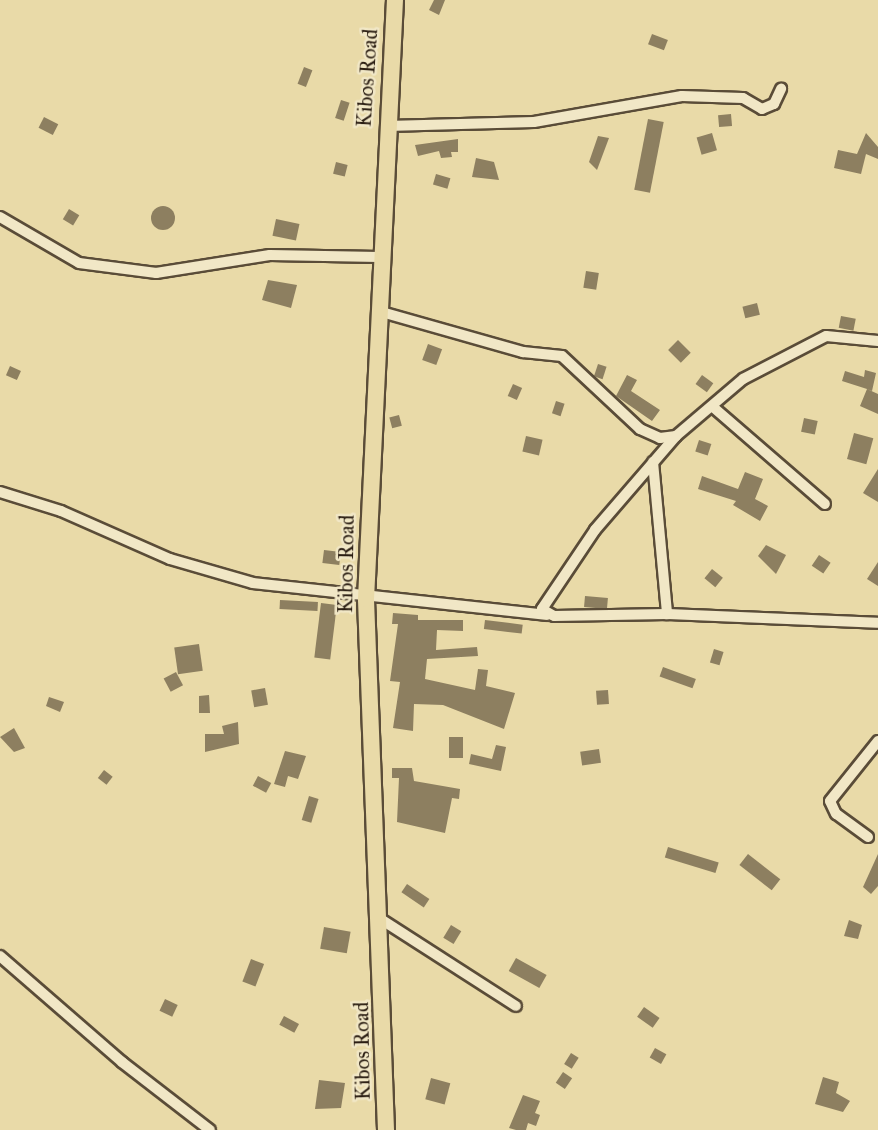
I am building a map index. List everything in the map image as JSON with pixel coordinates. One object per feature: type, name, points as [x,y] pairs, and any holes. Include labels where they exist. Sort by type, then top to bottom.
[{"type":"main road","name":"Kibos Road","points":[[386,1130],[382,920],[366,599],[379,257],[395,0]]},
{"type":"street","points":[[387,126],[534,122],[682,96],[743,98],[762,108],[774,104],[781,89]]},
{"type":"street","points":[[0,217],[79,263],[156,273],[270,255],[379,257]]},
{"type":"street","points":[[378,311],[523,352],[562,356],[640,429],[660,438],[676,436]]},
{"type":"street","points":[[547,615],[542,609],[547,598],[595,530],[676,436],[713,407],[749,374],[814,340],[838,336],[878,341]]},
{"type":"street","points":[[713,407],[825,504]]},
{"type":"street","points":[[653,462],[667,614]]},
{"type":"street","points":[[0,492],[210,573],[366,599],[547,615],[667,614],[878,623]]},
{"type":"street","points":[[868,837],[836,814],[830,801],[878,741]]},
{"type":"street","points":[[382,920],[516,1006]]},
{"type":"street","points":[[0,956],[122,1062],[210,1130]]},
{"type":"building","points":[[434,0],[445,0],[439,15],[429,10]]},
{"type":"building","points":[[652,34],[668,40],[664,50],[648,44]]},
{"type":"building","points":[[304,67],[312,70],[306,87],[298,84]]},
{"type":"building","points":[[341,100],[350,103],[344,121],[335,118]]},
{"type":"building","points":[[731,114],[732,126],[719,127],[718,115]]},
{"type":"building","points":[[44,117],[58,124],[53,135],[39,128]]},
{"type":"building","points":[[648,119],[664,122],[650,193],[634,190]]},
{"type":"building","points":[[712,133],[717,150],[702,155],[697,137]]},
{"type":"building","points":[[866,133],[878,147],[878,159],[866,154],[861,174],[834,168],[838,150],[857,154]]},
{"type":"building","points":[[598,136],[609,138],[597,170],[589,162]]},
{"type":"building","points":[[458,139],[458,152],[451,152],[452,157],[441,158],[439,151],[418,156],[415,145]]},
{"type":"building","points":[[476,158],[494,162],[499,180],[472,177]]},
{"type":"building","points":[[336,162],[348,165],[345,177],[333,174]]},
{"type":"building","points":[[436,174],[450,178],[447,189],[433,185]]},
{"type":"building","points":[[163,206],[168,207],[174,213],[174,223],[168,229],[163,230],[158,229],[152,223],[151,218],[152,213],[158,207]]},
{"type":"building","points":[[69,209],[79,215],[73,225],[63,219]]},
{"type":"building","points":[[276,219],[299,224],[296,241],[272,236]]},
{"type":"building","points":[[586,271],[599,273],[596,290],[583,288]]},
{"type":"building","points":[[268,280],[297,285],[291,308],[262,300]]},
{"type":"building","points":[[757,303],[760,315],[745,318],[742,307]]},
{"type":"building","points":[[841,316],[856,319],[853,331],[839,328]]},
{"type":"building","points":[[678,340],[691,353],[681,363],[668,350]]},
{"type":"building","points":[[428,344],[442,349],[436,365],[422,360]]},
{"type":"building","points":[[598,364],[607,367],[603,379],[594,376]]},
{"type":"building","points":[[10,366],[21,371],[17,380],[6,375]]},
{"type":"building","points":[[865,370],[876,373],[872,391],[842,381],[845,371],[864,377]]},
{"type":"building","points":[[627,375],[637,380],[631,391],[660,410],[652,421],[616,396]]},
{"type":"building","points":[[702,375],[713,383],[707,392],[696,384]]},
{"type":"building","points":[[513,384],[522,388],[517,400],[508,396]]},
{"type":"building","points":[[867,389],[878,394],[878,414],[860,406]]},
{"type":"building","points":[[556,401],[565,404],[561,416],[552,413]]},
{"type":"building","points":[[399,415],[402,426],[392,428],[389,418]]},
{"type":"building","points":[[804,418],[818,421],[815,435],[801,432]]},
{"type":"building","points":[[854,433],[873,438],[866,464],[847,459]]},
{"type":"building","points":[[526,436],[543,440],[539,455],[522,452]]},
{"type":"building","points":[[699,440],[711,444],[708,455],[695,451]]},
{"type":"building","points":[[878,469],[878,502],[863,493]]},
{"type":"building","points":[[745,472],[763,479],[755,499],[768,506],[760,521],[733,505],[736,501],[698,489],[702,476],[738,489]]},
{"type":"building","points":[[766,545],[786,555],[776,574],[758,556]]},
{"type":"building","points":[[324,550],[341,552],[339,565],[322,563]]},
{"type":"building","points":[[819,555],[831,563],[823,574],[812,566]]},
{"type":"building","points":[[878,562],[878,586],[867,579]]},
{"type":"building","points":[[712,569],[723,578],[715,587],[704,578]]},
{"type":"building","points":[[585,596],[608,598],[607,609],[584,607]]},
{"type":"building","points":[[280,600],[318,602],[317,611],[280,609]]},
{"type":"building","points":[[321,603],[337,605],[330,660],[314,658]]},
{"type":"building","points":[[393,613],[418,615],[418,620],[463,620],[463,631],[437,630],[436,650],[477,647],[478,656],[427,659],[425,679],[475,690],[478,669],[488,670],[486,686],[515,693],[504,729],[443,705],[414,704],[413,731],[393,728],[400,682],[390,681],[398,624],[392,624]]},
{"type":"building","points":[[485,620],[523,625],[522,634],[484,629]]},
{"type":"building","points":[[199,644],[203,671],[178,674],[174,647]]},
{"type":"building","points":[[714,649],[724,652],[719,665],[710,662]]},
{"type":"building","points":[[663,667],[696,679],[692,688],[660,676]]},
{"type":"building","points":[[176,672],[183,685],[171,692],[164,679]]},
{"type":"building","points":[[265,688],[268,705],[254,707],[251,690]]},
{"type":"building","points":[[608,690],[609,704],[597,705],[596,691]]},
{"type":"building","points":[[209,695],[210,713],[199,713],[199,696]]},
{"type":"building","points":[[49,697],[64,702],[60,712],[46,706]]},
{"type":"building","points":[[238,722],[239,744],[205,752],[205,734],[224,734],[222,726]]},
{"type":"building","points":[[14,728],[25,748],[14,752],[0,737]]},
{"type":"building","points":[[449,737],[463,737],[463,758],[449,758]]},
{"type":"building","points":[[496,745],[506,747],[501,771],[469,764],[471,754],[492,759]]},
{"type":"building","points":[[599,749],[601,763],[582,766],[580,752]]},
{"type":"building","points":[[285,751],[306,756],[298,779],[288,776],[285,787],[274,784]]},
{"type":"building","points":[[392,768],[412,768],[414,781],[460,789],[459,799],[452,798],[445,833],[397,822],[399,778],[392,778]]},
{"type":"building","points":[[104,770],[113,777],[107,785],[98,778]]},
{"type":"building","points":[[258,776],[271,783],[266,793],[253,786]]},
{"type":"building","points":[[309,796],[319,799],[311,823],[302,820]]},
{"type":"building","points":[[668,847],[719,862],[715,873],[665,858]]},
{"type":"building","points":[[748,854],[780,879],[772,890],[739,865]]},
{"type":"building","points":[[878,854],[878,886],[871,894],[863,887]]},
{"type":"building","points":[[407,884],[429,899],[424,907],[401,892]]},
{"type":"building","points":[[849,920],[862,925],[858,939],[844,936]]},
{"type":"building","points":[[451,925],[461,931],[454,944],[443,938]]},
{"type":"building","points":[[324,927],[351,932],[347,953],[320,949]]},
{"type":"building","points":[[516,958],[547,975],[539,988],[509,971]]},
{"type":"building","points":[[251,959],[264,964],[255,986],[242,981]]},
{"type":"building","points":[[165,999],[178,1005],[172,1017],[160,1011]]},
{"type":"building","points":[[644,1007],[660,1018],[653,1028],[637,1017]]},
{"type":"building","points":[[284,1016],[299,1024],[294,1033],[279,1025]]},
{"type":"building","points":[[655,1048],[666,1054],[661,1064],[650,1058]]},
{"type":"building","points":[[571,1053],[579,1058],[572,1069],[564,1064]]},
{"type":"building","points":[[563,1072],[572,1078],[565,1089],[556,1083]]},
{"type":"building","points":[[823,1077],[839,1082],[836,1093],[850,1101],[843,1112],[815,1104]]},
{"type":"building","points":[[431,1078],[450,1083],[445,1104],[425,1099]]},
{"type":"building","points":[[319,1080],[345,1083],[341,1108],[315,1109]]},
{"type":"building","points":[[523,1095],[540,1101],[535,1113],[540,1115],[536,1126],[528,1123],[526,1130],[509,1128]]}]
